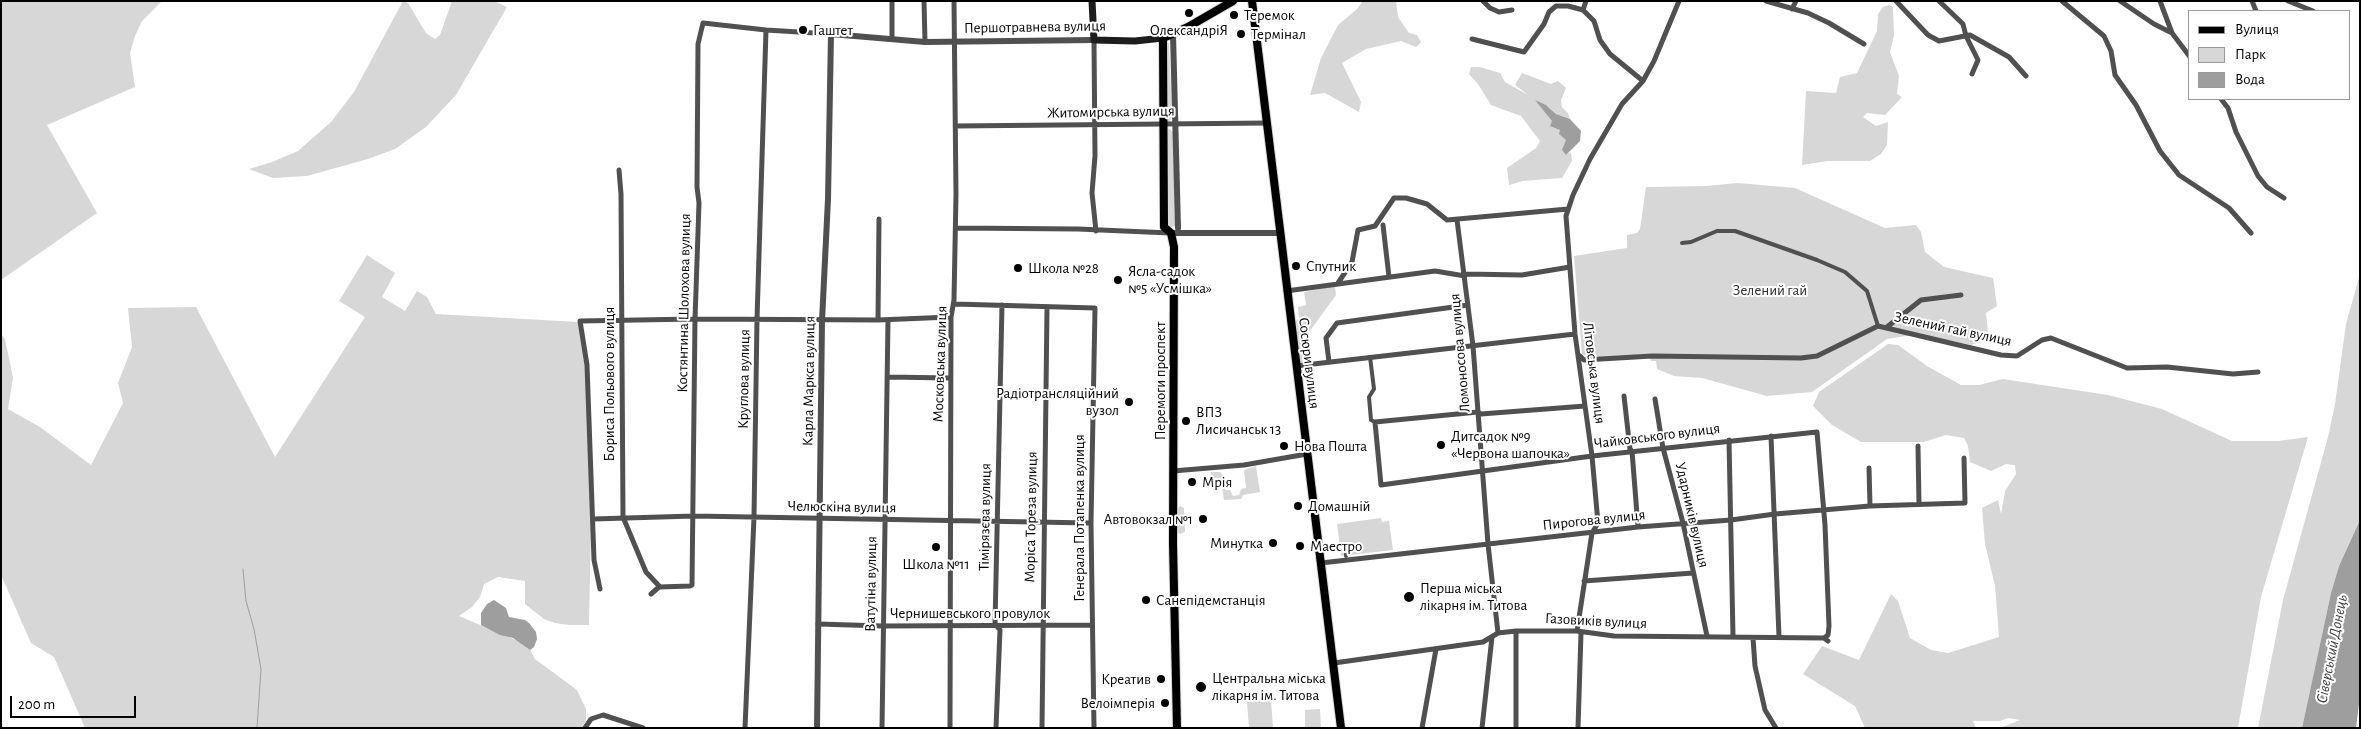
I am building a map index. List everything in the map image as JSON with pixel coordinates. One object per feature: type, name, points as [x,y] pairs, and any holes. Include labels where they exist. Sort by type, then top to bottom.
[{"type":"main road","points":[[1092,1],[1094,40]]},
{"type":"main road","name":"Сосюри вулиця","points":[[1252,1],[1341,728]]},
{"type":"main road","name":"Першотравнева вулиця","points":[[1094,40],[1163,38],[1234,2]]},
{"type":"main road","name":"Перемоги проспект","points":[[1163,38],[1164,227],[1170,233],[1174,247],[1173,471],[1177,728]]},
{"type":"street","points":[[892,1],[892,39]]},
{"type":"street","points":[[924,1],[925,42]]},
{"type":"street","name":"Московська вулиця","points":[[950,728],[950,378],[956,228],[954,1]]},
{"type":"street","points":[[1483,1],[1490,8],[1499,12],[1512,10]]},
{"type":"street","points":[[1583,10],[1586,1]]},
{"type":"street","points":[[1338,284],[1352,262],[1358,230],[1375,226],[1394,198],[1406,198],[1428,204],[1447,220],[1568,208],[1590,159],[1617,112],[1643,80],[1654,61],[1679,1]]},
{"type":"street","points":[[1766,1],[1792,8],[1829,22],[1864,44]]},
{"type":"street","points":[[1792,8],[1796,1]]},
{"type":"street","points":[[1896,1],[1928,34],[1939,41],[1970,35],[2009,57],[2026,76]]},
{"type":"street","points":[[1939,1],[1963,24],[1966,36],[1978,60],[1972,74]]},
{"type":"street","points":[[2062,1],[2104,36],[2111,50],[2115,75],[2136,105],[2160,151],[2179,175],[2229,208],[2250,233]]},
{"type":"street","points":[[2120,1],[2154,24],[2172,32]]},
{"type":"street","points":[[2160,1],[2172,32],[2188,54]]},
{"type":"street","points":[[2288,1],[2310,10]]},
{"type":"street","points":[[1472,39],[1524,52],[1556,6],[1583,10],[1594,21],[1600,40],[1610,54],[1643,80]]},
{"type":"street","name":"Костянтина Шолохова вулиця","points":[[660,587],[692,585],[695,319],[699,203],[697,187],[698,44],[703,22],[766,30]]},
{"type":"street","points":[[766,30],[831,34]]},
{"type":"street","name":"Круглова вулиця","points":[[745,728],[754,517],[757,319],[766,30]]},
{"type":"street","name":"Першотравнева вулиця","points":[[831,34],[925,42],[1094,40]]},
{"type":"street","name":"Карла Маркса вулиця","points":[[817,728],[822,321],[827,217],[831,34]]},
{"type":"street","points":[[1173,34],[1178,228],[1185,234]]},
{"type":"street","points":[[1094,40],[1092,193],[1096,231]]},
{"type":"street","points":[[2222,100],[2228,108],[2236,132],[2258,176],[2267,187],[2284,198]]},
{"type":"street","name":"Житомирська вулиця","points":[[955,126],[1266,123]]},
{"type":"street","name":"Бориса Польового вулиця","points":[[619,170],[621,194],[623,517],[646,572],[660,587]]},
{"type":"street","name":"Літовська вулиця","points":[[1568,208],[1567,235],[1576,334],[1592,456],[1598,523],[1592,533],[1584,581],[1579,632],[1578,728]]},
{"type":"street","points":[[878,320],[879,219]]},
{"type":"street","name":"Ломоносова вулиця","points":[[1457,220],[1473,346],[1488,544],[1498,633]]},
{"type":"street","points":[[1383,225],[1389,277]]},
{"type":"street","points":[[956,228],[1078,229],[1185,234],[1280,233]]},
{"type":"street","points":[[1170,233],[1178,228]]},
{"type":"street","points":[[1682,243],[1691,242],[1717,231],[1735,231],[1817,260],[1845,272],[1867,291],[1878,326]]},
{"type":"street","points":[[1286,291],[1435,271],[1465,275],[1522,275],[1570,267]]},
{"type":"street","points":[[1887,327],[1921,300],[1960,295]]},
{"type":"street","points":[[954,304],[1046,307]]},
{"type":"street","points":[[1329,362],[1326,338],[1337,323],[1468,305]]},
{"type":"street","name":"Тімірязєва вулиця","points":[[996,728],[1000,630],[997,626],[997,521],[1002,306]]},
{"type":"street","name":"Генерала Потапенка вулиця","points":[[1046,307],[1095,308],[1091,523],[1094,728]]},
{"type":"street","name":"Моріса Тореза вулиця","points":[[1042,728],[1046,307]]},
{"type":"street","points":[[600,589],[594,560],[587,364],[580,321],[621,319],[757,319],[822,321],[951,317]]},
{"type":"street","name":"Ватутіна вулиця","points":[[882,728],[888,320]]},
{"type":"street","name":"Зелений гай вулиця","points":[[1580,356],[1584,360],[1652,356],[1801,358],[1817,356],[1878,326],[2001,355],[2017,356],[2042,340],[2051,338],[2127,368],[2167,366],[2232,374],[2258,372]]},
{"type":"street","points":[[1296,366],[1576,334]]},
{"type":"street","points":[[1370,357],[1374,389],[1369,397],[1371,420],[1375,422],[1478,412],[1481,414],[1585,406]]},
{"type":"street","points":[[887,377],[950,378]]},
{"type":"street","points":[[1624,396],[1630,449],[1632,451],[1638,527]]},
{"type":"street","name":"Ударників вулиця","points":[[1655,399],[1663,448],[1683,523],[1706,636]]},
{"type":"street","name":"Чайковського вулиця","points":[[1375,422],[1381,485],[1632,451],[1817,432],[1824,510]]},
{"type":"street","points":[[1771,436],[1779,637]]},
{"type":"street","points":[[1729,440],[1733,636]]},
{"type":"street","points":[[1918,446],[1919,504]]},
{"type":"street","points":[[1173,471],[1244,464],[1307,454]]},
{"type":"street","name":"Пирогова вулиця","points":[[1321,563],[1638,527],[1731,520],[1775,514],[1870,506],[1965,503],[1964,458]]},
{"type":"street","points":[[1869,468],[1870,506]]},
{"type":"street","name":"Газовиків вулиця","points":[[1498,633],[1579,632],[1614,636],[1733,636],[1826,640],[1829,626],[1824,510]]},
{"type":"street","name":"Челюскіна вулиця","points":[[593,520],[623,517],[694,516],[884,521],[1091,523]]},
{"type":"street","points":[[1584,581],[1693,573]]},
{"type":"street","points":[[651,594],[660,587]]},
{"type":"street","name":"Чернишевського провулок","points":[[818,624],[883,626],[1092,625]]},
{"type":"street","points":[[1516,632],[1516,728]]},
{"type":"street","points":[[1334,663],[1483,642],[1498,633]]},
{"type":"street","points":[[1482,728],[1492,637]]},
{"type":"street","points":[[1753,638],[1755,666],[1765,710],[1776,728]]},
{"type":"street","points":[[1422,728],[1436,649]]},
{"type":"street","points":[[585,728],[591,720],[602,715],[643,728]]},
{"type":"green space","points":[[1,1],[162,1],[142,21],[135,36],[130,53],[135,87],[47,125],[97,213],[1,280]]},
{"type":"green space","points":[[403,1],[408,3],[426,33],[435,39],[440,35],[452,1],[494,1],[507,7],[456,95],[426,127],[395,149],[368,159],[307,176],[273,178],[249,169],[298,151],[331,122],[354,92]]},
{"type":"green space","points":[[1363,1],[1396,1],[1398,17],[1409,33],[1417,35],[1421,42],[1416,47],[1401,41],[1366,49],[1342,63],[1361,102],[1359,112],[1325,93],[1310,95],[1321,58],[1338,25],[1357,9]]},
{"type":"green space","points":[[1889,5],[1893,7],[1894,36],[1890,52],[1899,76],[1897,94],[1902,97],[1885,115],[1867,113],[1863,117],[1876,126],[1888,122],[1887,145],[1881,154],[1870,161],[1827,161],[1802,165],[1806,91],[1836,93],[1840,77],[1857,73],[1877,31],[1878,14],[1883,7]]},
{"type":"green space","points":[[1166,41],[1169,43],[1172,117],[1169,122],[1167,122]]},
{"type":"green space","points":[[1471,67],[1480,67],[1500,73],[1505,82],[1528,95],[1515,85],[1522,73],[1551,84],[1558,81],[1566,88],[1561,100],[1562,107],[1568,113],[1570,119],[1556,114],[1547,105],[1566,140],[1566,155],[1571,152],[1572,161],[1562,178],[1523,181],[1509,185],[1507,168],[1536,148],[1540,141],[1521,116],[1491,105],[1478,84],[1469,74]]},
{"type":"green space","points":[[1168,128],[1173,132],[1175,222],[1175,226],[1169,228],[1167,227],[1166,129]]},
{"type":"green space","name":"Зелений гай","points":[[1738,183],[1795,188],[1885,228],[1916,225],[1921,232],[1925,252],[1944,267],[1993,278],[1997,306],[1986,313],[1989,340],[1971,345],[1920,334],[1887,339],[1812,392],[1767,396],[1702,378],[1674,376],[1657,369],[1656,361],[1651,361],[1649,354],[1590,358],[1582,354],[1574,256],[1627,248],[1627,235],[1637,233],[1640,229],[1646,187],[1706,186]]},
{"type":"green space","points":[[367,255],[395,273],[382,297],[405,311],[417,291],[427,297],[436,314],[578,322],[586,365],[591,520],[589,625],[569,625],[544,619],[525,604],[525,581],[498,577],[484,584],[480,597],[472,607],[459,616],[518,641],[530,650],[535,659],[577,690],[586,709],[586,720],[582,728],[85,728],[54,657],[31,643],[1,575],[1,334],[5,339],[13,378],[8,409],[40,427],[91,465],[123,403],[118,383],[132,347],[128,308],[196,307],[275,457],[365,317],[339,301]]},
{"type":"green space","points":[[2360,274],[2360,520],[2339,566],[2331,593],[2302,728],[2258,728],[2283,600],[2328,437],[2335,404],[2346,324]]},
{"type":"green space","points":[[1335,286],[1336,295],[1309,332],[1311,362],[1300,363],[1295,320],[1299,319],[1298,307],[1306,305],[1304,292]]},
{"type":"green space","points":[[1888,344],[1898,345],[1927,366],[1961,385],[1979,385],[2003,379],[2108,395],[2162,409],[2232,441],[2278,441],[2308,437],[2261,597],[2238,728],[2000,728],[2020,720],[2008,718],[2000,721],[1973,721],[1976,728],[1865,728],[1855,706],[1803,674],[1822,646],[1859,660],[1891,594],[1898,601],[1910,638],[1931,650],[1948,653],[1999,637],[1995,586],[1985,544],[1982,508],[1998,500],[2001,514],[2005,491],[2016,474],[2015,465],[2006,464],[1991,471],[1970,462],[1968,446],[1964,438],[1946,435],[1924,442],[1861,442],[1832,425],[1813,406],[1819,392]]},
{"type":"green space","points":[[1256,466],[1260,492],[1243,495],[1241,499],[1224,500],[1221,478],[1211,478],[1211,472],[1220,472],[1224,476],[1225,490],[1230,490],[1233,496],[1239,495],[1241,489],[1246,488],[1244,470]]},
{"type":"green space","points":[[1180,506],[1184,508],[1185,532],[1180,534],[1178,533],[1178,508]]},
{"type":"green space","points":[[1381,518],[1382,522],[1389,521],[1393,550],[1341,556],[1337,524]]},
{"type":"green space","points":[[1271,700],[1273,728],[1249,728],[1247,702]]},
{"type":"green space","points":[[1320,709],[1321,728],[1305,728],[1305,710]]},
{"type":"water","points":[[1535,100],[1546,105],[1556,114],[1570,119],[1581,131],[1580,141],[1566,155],[1562,150],[1566,140],[1559,134],[1560,130],[1550,126],[1552,121]]},
{"type":"water","name":"Сіверський Донець","points":[[2360,520],[2360,696],[2356,728],[2302,728],[2331,593],[2339,566]]},
{"type":"water","points":[[494,600],[506,608],[509,617],[525,620],[529,623],[536,632],[537,639],[534,647],[530,650],[513,638],[500,635],[481,625],[481,613],[487,604]]},
{"type":"waterway","points":[[243,569],[246,601],[254,629],[261,669],[257,728]]},
{"type":"place","name":"ОлександріЯ","points":[[1189,13]]},
{"type":"place","name":"Теремок","points":[[1234,15]]},
{"type":"place","name":"Гаштет","points":[[803,30]]},
{"type":"place","name":"Термінал","points":[[1241,34]]},
{"type":"place","name":"Спутник","points":[[1296,266]]},
{"type":"place","name":"Школа №28","points":[[1018,268]]},
{"type":"place","name":"Ясла-садок №5 «Усмішка»","points":[[1118,280]]},
{"type":"place","name":"Радіотрансляційний вузол","points":[[1129,402]]},
{"type":"place","name":"ВПЗ Лисичанськ 13","points":[[1186,421]]},
{"type":"place","name":"Дитсадок №9 «Червона шапочка»","points":[[1441,445]]},
{"type":"place","name":"Нова Пошта","points":[[1284,446]]},
{"type":"place","name":"Мрія","points":[[1192,482]]},
{"type":"place","name":"Домашній","points":[[1298,506]]},
{"type":"place","name":"Автовокзал №1","points":[[1203,519]]},
{"type":"place","name":"Минутка","points":[[1273,543]]},
{"type":"place","name":"Маестро","points":[[1300,546]]},
{"type":"place","name":"Школа №11","points":[[936,547]]},
{"type":"place","name":"Перша міська лікарня ім. Титова","points":[[1409,597]]},
{"type":"place","name":"Санепідемстанція","points":[[1146,600]]},
{"type":"place","name":"Креатив","points":[[1161,679]]},
{"type":"place","name":"Центральна міська лікарня ім. Титова","points":[[1201,687]]},
{"type":"place","name":"Велоімперія","points":[[1165,703]]}]
